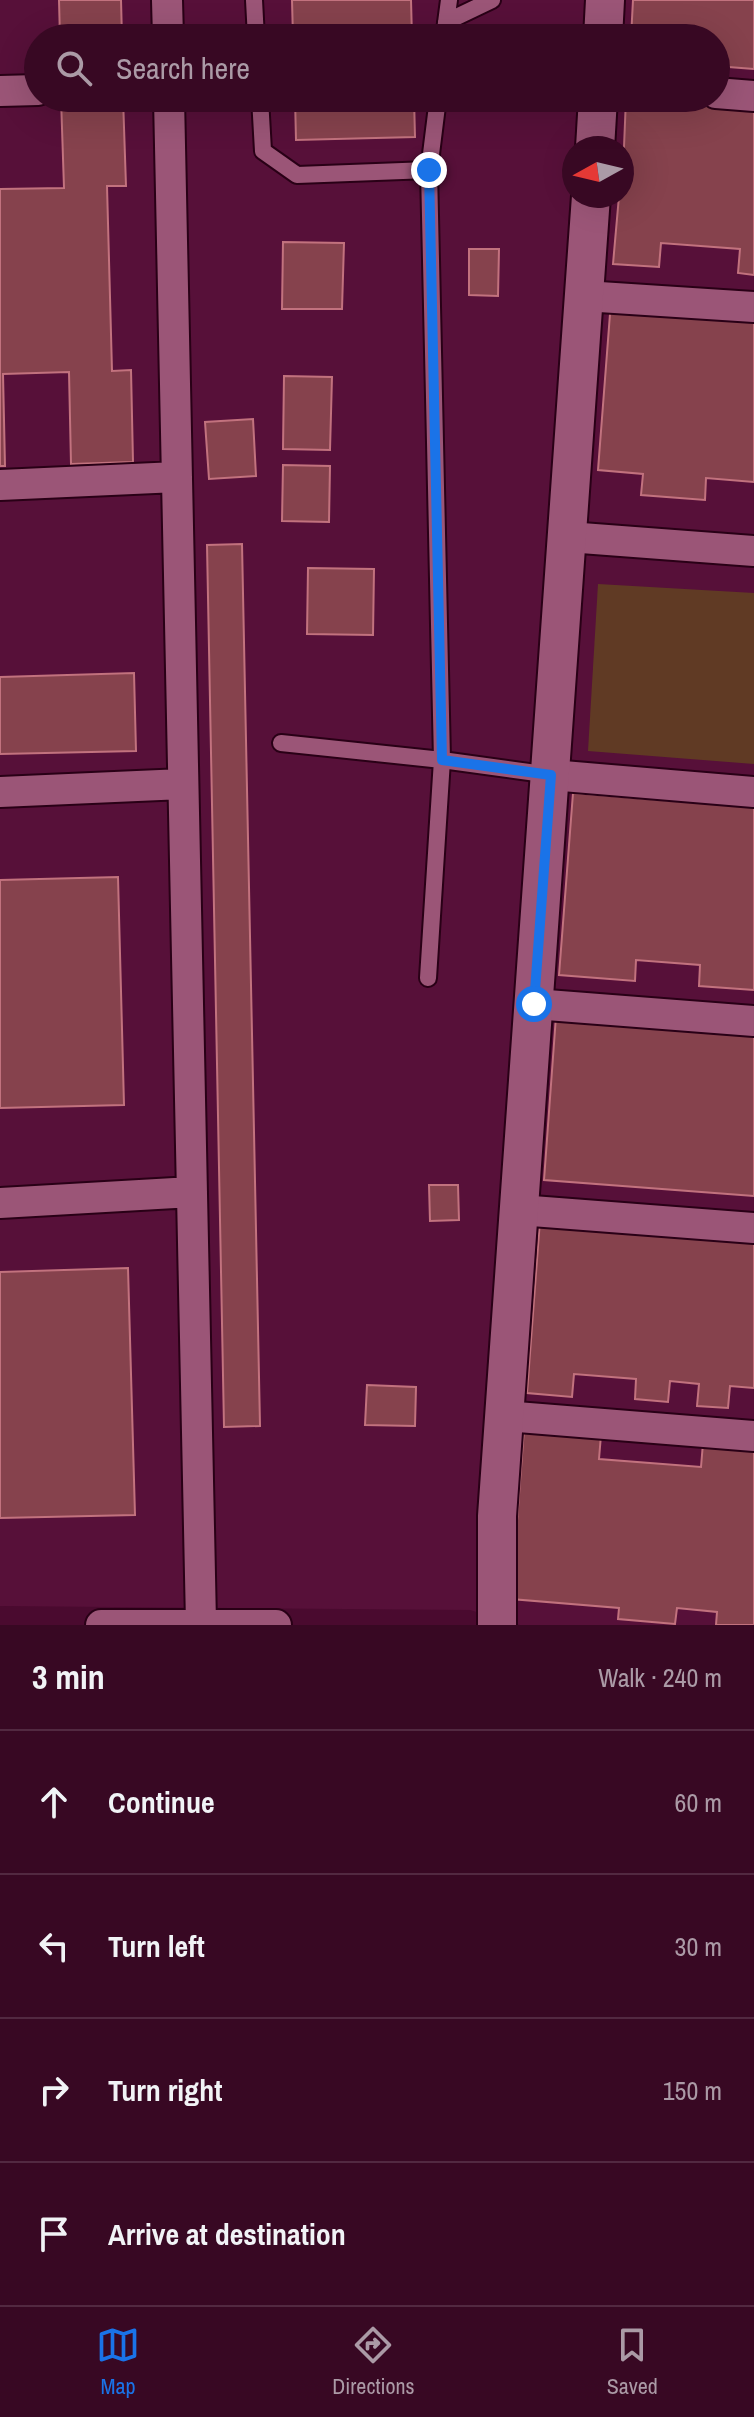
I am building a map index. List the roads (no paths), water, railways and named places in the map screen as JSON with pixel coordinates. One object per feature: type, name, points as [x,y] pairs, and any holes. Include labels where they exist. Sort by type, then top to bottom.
[{"type":"street","points":[[167,0],[168,24]]},
{"type":"street","points":[[604,24],[605,0]]},
{"type":"street","points":[[0,91],[24,90]]},
{"type":"street","points":[[730,94],[754,96]]},
{"type":"street","points":[[169,112],[201,1623]]},
{"type":"street","points":[[596,136],[597,112]]},
{"type":"street","points":[[497,1625],[497,1516],[590,208]]},
{"type":"street","points":[[584,296],[754,307]]},
{"type":"street","points":[[0,485],[177,477]]},
{"type":"street","points":[[568,537],[754,551]]},
{"type":"street","points":[[551,775],[754,792]]},
{"type":"street","points":[[0,792],[183,784]]},
{"type":"street","points":[[534,1004],[754,1021]]},
{"type":"street","points":[[0,1203],[192,1192]]},
{"type":"street","points":[[519,1210],[754,1228]]},
{"type":"street","points":[[504,1416],[754,1436]]},
{"type":"street","points":[[101,1625],[276,1625]]},
{"type":"lane","points":[[254,0],[255,24]]},
{"type":"lane","points":[[446,24],[449,0]]},
{"type":"lane","points":[[454,24],[492,0]]},
{"type":"lane","points":[[261,112],[263,151],[297,175],[429,170]]},
{"type":"lane","points":[[428,978],[442,760],[429,170],[436,112]]},
{"type":"lane","points":[[281,743],[551,775]]}]
